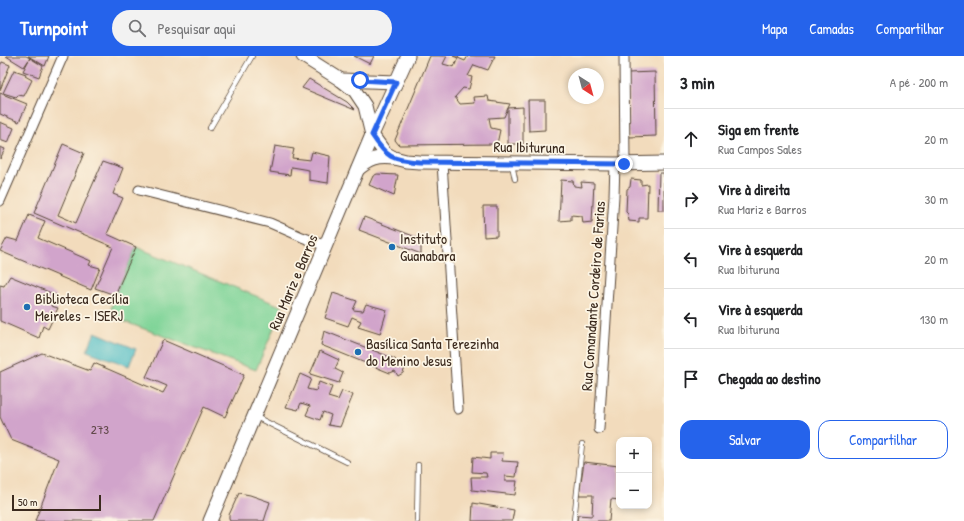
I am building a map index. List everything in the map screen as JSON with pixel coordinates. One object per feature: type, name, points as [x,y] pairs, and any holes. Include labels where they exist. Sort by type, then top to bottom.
[{"type":"street","points":[[0,201],[63,56]]},
{"type":"street","points":[[303,56],[341,80],[355,91],[365,106],[372,135],[385,153],[394,158]]},
{"type":"street","name":"Rua Mariz e Barros","points":[[210,521],[372,135],[408,56]]},
{"type":"street","name":"Rua Comandante Cordeiro de Farias","points":[[599,429],[614,196],[620,164],[624,56]]},
{"type":"street","points":[[341,80],[396,82]]},
{"type":"street","name":"Rua Ibituruna","points":[[358,169],[366,162],[374,158],[394,158],[406,161],[442,163],[664,163]]},
{"type":"street","points":[[442,163],[458,408]]},
{"type":"street","points":[[139,190],[270,222],[326,246]]},
{"type":"lane","points":[[210,128],[252,56]]},
{"type":"lane","points":[[511,163],[515,179]]},
{"type":"lane","points":[[254,416],[347,462]]},
{"type":"lane","points":[[574,521],[582,444]]},
{"type":"lane","points":[[417,521],[418,465]]},
{"type":"green space","points":[[136,247],[283,307],[256,370],[109,316],[115,295]]},
{"type":"water","points":[[95,332],[136,349],[129,366],[87,351]]},
{"type":"building","points":[[6,56],[26,56],[30,58],[24,67]]},
{"type":"building","points":[[28,56],[49,56],[45,66]]},
{"type":"building","points":[[354,56],[374,56],[370,64]]},
{"type":"building","points":[[430,56],[447,56],[443,64],[454,67],[458,58],[465,61],[468,56],[495,56],[488,70],[474,65],[468,76],[472,77],[469,89],[463,88],[455,97],[460,104],[475,103],[474,97],[488,96],[489,101],[510,104],[504,117],[489,118],[491,128],[500,130],[497,144],[399,145],[395,140]]},
{"type":"building","points":[[30,58],[43,66],[39,77],[23,71]]},
{"type":"building","points":[[2,62],[10,65],[0,90],[0,66]]},
{"type":"building","points":[[14,70],[26,74],[25,76],[32,80],[24,96],[18,95],[16,97],[3,93]]},
{"type":"building","points":[[655,72],[656,136],[629,137],[628,73]]},
{"type":"building","points":[[309,79],[347,102],[355,110],[302,88]]},
{"type":"building","points":[[0,93],[27,104],[19,122],[0,114]]},
{"type":"building","points":[[528,100],[545,100],[545,130],[529,131]]},
{"type":"building","points":[[523,107],[523,144],[508,144],[508,108]]},
{"type":"building","points":[[0,122],[14,128],[8,143],[0,140]]},
{"type":"building","points":[[63,144],[84,153],[58,215],[76,223],[103,161],[123,168],[113,194],[123,198],[107,234],[136,247],[115,295],[95,288],[113,247],[34,213]]},
{"type":"building","points":[[275,146],[294,149],[292,158],[310,160],[312,152],[330,156],[328,183],[309,180],[309,170],[291,167],[290,175],[270,172]]},
{"type":"building","points":[[0,147],[5,149],[0,159]]},
{"type":"building","points":[[659,173],[664,173],[664,210],[658,210]]},
{"type":"building","points":[[377,174],[398,175],[394,196],[369,185],[373,176]]},
{"type":"building","points":[[631,179],[641,180],[641,185],[648,184],[647,218],[639,218],[639,222],[629,221],[628,214],[626,212],[627,189],[630,187]]},
{"type":"building","points":[[561,180],[573,181],[574,186],[582,187],[581,182],[594,183],[592,222],[583,223],[582,216],[571,215],[571,220],[559,221]]},
{"type":"building","points":[[483,206],[497,206],[497,236],[484,237]]},
{"type":"building","points":[[29,215],[45,221],[38,238],[91,261],[89,265],[100,268],[91,290],[0,251],[7,238],[18,241]]},
{"type":"building","points":[[364,217],[421,239],[421,254],[359,230]]},
{"type":"building","name":"Biblioteca Cecília Meireles - ISERJ","points":[[10,276],[56,295],[51,306],[58,308],[48,329],[43,326],[39,338],[0,321],[0,285],[4,286]]},
{"type":"building","points":[[333,293],[357,301],[353,310],[363,311],[366,304],[387,310],[380,334],[358,327],[361,321],[352,317],[348,326],[325,318]]},
{"type":"building","name":"Basílica Santa Terezinha do Menino Jesus","points":[[324,331],[395,359],[398,363],[404,366],[405,368],[403,373],[398,376],[395,371],[390,373],[321,345]]},
{"type":"building","points":[[163,340],[244,375],[225,417],[204,407],[154,521],[35,521],[59,459],[11,440],[0,417],[0,372],[42,353],[90,371],[94,363],[163,393],[167,386],[146,377]]},
{"type":"building","points":[[320,351],[339,360],[335,369],[343,373],[339,383],[310,374]]},
{"type":"building","points":[[300,374],[311,379],[307,389],[316,391],[319,382],[332,387],[328,397],[338,400],[342,391],[353,395],[340,427],[328,425],[331,415],[323,412],[320,420],[306,415],[310,406],[301,403],[298,410],[286,407]]},
{"type":"building","points":[[490,453],[503,453],[502,461],[518,462],[516,477],[505,476],[505,481],[517,481],[515,495],[472,490],[471,477],[487,477],[486,473],[472,472],[473,457],[490,459]]},
{"type":"building","points":[[584,462],[616,466],[616,500],[611,499],[609,521],[577,521],[578,515],[592,516],[593,495],[579,495]]},
{"type":"building","points":[[239,493],[270,502],[264,521],[230,521],[229,515]]},
{"type":"building","points":[[473,503],[514,510],[512,521],[472,521]]},
{"type":"place","name":"Instituto Guanabara","points":[[392,247]]},
{"type":"place","name":"Biblioteca Cecília Meireles - ISERJ","points":[[27,307]]},
{"type":"place","name":"Basílica Santa Terezinha do Menino Jesus","points":[[358,352]]},
{"type":"route","points":[[360,80],[396,82],[372,135],[385,153],[394,158],[419,162],[624,164]]}]
